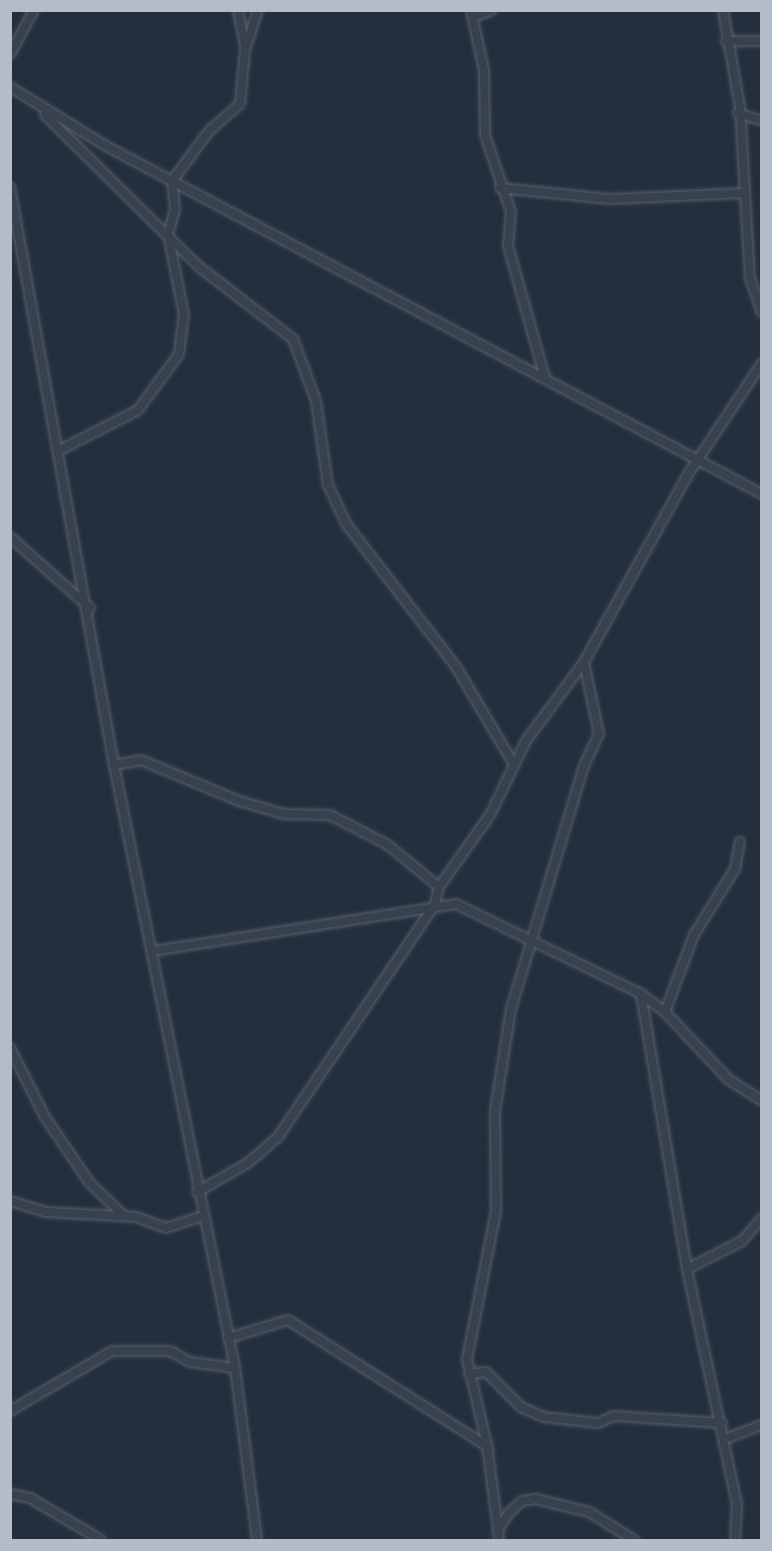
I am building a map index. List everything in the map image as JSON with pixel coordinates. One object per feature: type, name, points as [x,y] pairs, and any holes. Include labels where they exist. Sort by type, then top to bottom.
[{"type":"street","points":[[10,54],[34,10]]},
{"type":"street","points":[[238,10],[245,50]]},
{"type":"street","points":[[60,450],[138,410],[179,354],[184,315],[168,234],[175,208],[172,181],[209,131],[240,104],[245,50],[257,13],[267,10]]},
{"type":"street","points":[[492,10],[472,14],[484,70],[485,135],[500,188],[511,212],[508,246],[545,378]]},
{"type":"street","points":[[723,10],[738,113],[750,278],[762,313]]},
{"type":"street","points":[[726,41],[762,41]]},
{"type":"street","points":[[10,87],[41,109],[172,181],[762,494]]},
{"type":"street","points":[[41,109],[198,266],[293,339],[316,400],[328,485],[347,525],[455,665],[513,763]]},
{"type":"street","points":[[738,113],[762,121]]},
{"type":"street","points":[[10,187],[90,608],[114,765],[153,951],[197,1192],[234,1368],[257,1540]]},
{"type":"street","points":[[500,188],[610,199],[745,193]]},
{"type":"street","points":[[197,1192],[278,1137],[435,904],[439,887],[490,814],[513,763],[584,662],[700,461],[762,363]]},
{"type":"street","points":[[10,537],[90,608]]},
{"type":"street","points":[[499,1540],[488,1447],[467,1359],[496,1211],[495,1111],[511,1010],[584,766],[599,734],[584,662]]},
{"type":"street","points":[[114,765],[131,758],[239,801],[284,814],[330,815],[388,845],[439,887]]},
{"type":"street","points":[[665,1012],[694,935],[735,868],[740,841]]},
{"type":"street","points":[[153,951],[435,904],[469,908],[641,994],[665,1012],[729,1080],[762,1101]]},
{"type":"street","points":[[641,994],[687,1269],[722,1422],[737,1504],[735,1540]]},
{"type":"street","points":[[10,1048],[45,1117],[89,1182],[124,1216]]},
{"type":"street","points":[[10,1201],[46,1212],[124,1216],[166,1228],[202,1216]]},
{"type":"street","points":[[687,1269],[742,1241],[762,1218]]},
{"type":"street","points":[[228,1338],[288,1320],[488,1447]]},
{"type":"street","points":[[10,1411],[112,1351],[170,1351],[190,1362],[234,1368]]},
{"type":"street","points":[[469,1374],[486,1372],[521,1407],[543,1417],[598,1423],[614,1416],[722,1422]]},
{"type":"street","points":[[725,1439],[762,1425]]},
{"type":"street","points":[[10,1494],[30,1498],[101,1540]]},
{"type":"street","points":[[498,1529],[522,1501],[536,1499],[589,1512],[634,1540]]}]
